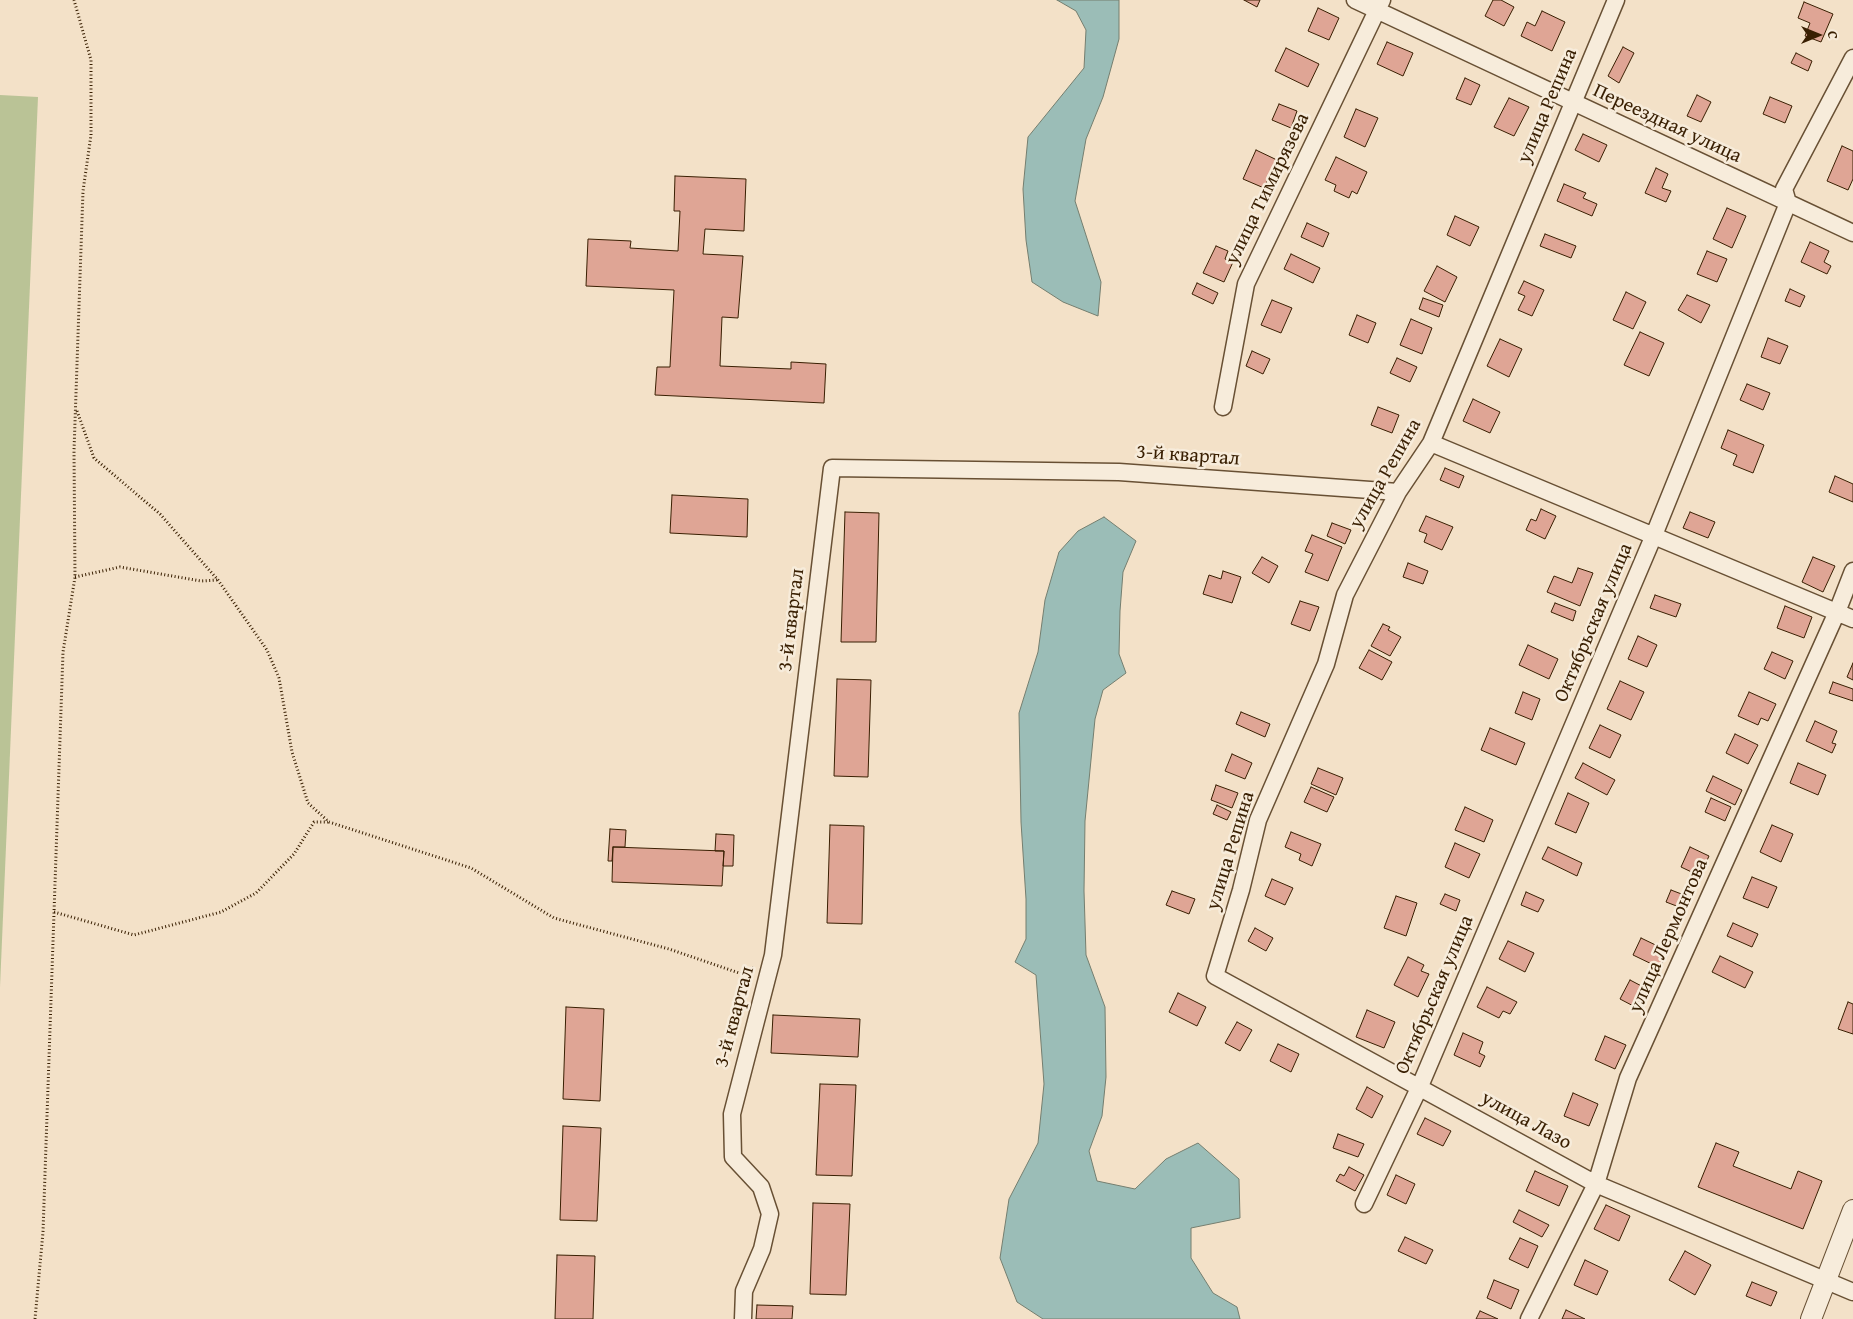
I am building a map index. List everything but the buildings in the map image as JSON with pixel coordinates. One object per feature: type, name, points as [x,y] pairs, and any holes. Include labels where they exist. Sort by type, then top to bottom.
[{"type":"street","name":"Переездная улица","points":[[1355,0],[1379,6],[1572,103],[1853,233]]},
{"type":"street","name":"улица Репина","points":[[1215,976],[1241,890],[1258,820],[1326,664],[1344,595],[1398,492],[1431,443],[1616,0]]},
{"type":"street","name":"улица Тимирязева","points":[[1223,407],[1246,284],[1379,6]]},
{"type":"street","name":"Октябрьская улица","points":[[1364,1204],[1420,1086],[1654,536],[1788,203],[1784,189],[1853,58]]},
{"type":"street","points":[[1431,443],[1853,619]]},
{"type":"street","name":"3-й квартал","points":[[743,1319],[744,1291],[762,1250],[770,1214],[761,1187],[733,1156],[732,1114],[774,955],[832,468],[1119,472],[1398,492]]},
{"type":"street","name":"улица Лермонтова","points":[[1529,1319],[1596,1184],[1628,1078],[1837,612],[1853,571]]},
{"type":"street","name":"улица Лазо","points":[[1215,976],[1420,1086],[1596,1184],[1827,1279],[1853,1292]]},
{"type":"street","points":[[1812,1319],[1853,1210]]},
{"type":"path","points":[[35,1319],[43,1232],[63,652],[75,577],[76,408],[83,192],[91,135],[92,60],[74,0]]},
{"type":"path","points":[[76,408],[94,458],[160,514],[218,580],[266,650],[279,678],[292,752],[308,803],[329,822]]},
{"type":"path","points":[[75,577],[120,567],[201,581],[218,580]]},
{"type":"path","points":[[54,912],[134,935],[221,912],[256,893],[294,854],[314,822],[329,822],[471,868],[554,918],[669,949],[742,974],[774,955]]},
{"type":"green space","points":[[0,95],[38,97],[0,987]]},
{"type":"water","points":[[1057,0],[1119,0],[1119,39],[1103,97],[1086,139],[1075,201],[1101,282],[1098,316],[1063,302],[1032,282],[1026,240],[1023,189],[1028,137],[1084,68],[1086,30],[1076,11]]},
{"type":"water","points":[[1104,517],[1136,541],[1123,572],[1120,611],[1119,654],[1126,673],[1103,690],[1095,719],[1085,821],[1084,891],[1086,955],[1105,1007],[1106,1077],[1102,1116],[1089,1151],[1097,1181],[1135,1189],[1166,1159],[1198,1143],[1239,1179],[1240,1218],[1191,1228],[1191,1258],[1213,1293],[1237,1307],[1240,1319],[1043,1319],[1017,1302],[1000,1258],[1009,1199],[1038,1143],[1044,1084],[1036,975],[1015,962],[1026,939],[1019,713],[1038,652],[1045,600],[1059,552],[1078,531]]}]
